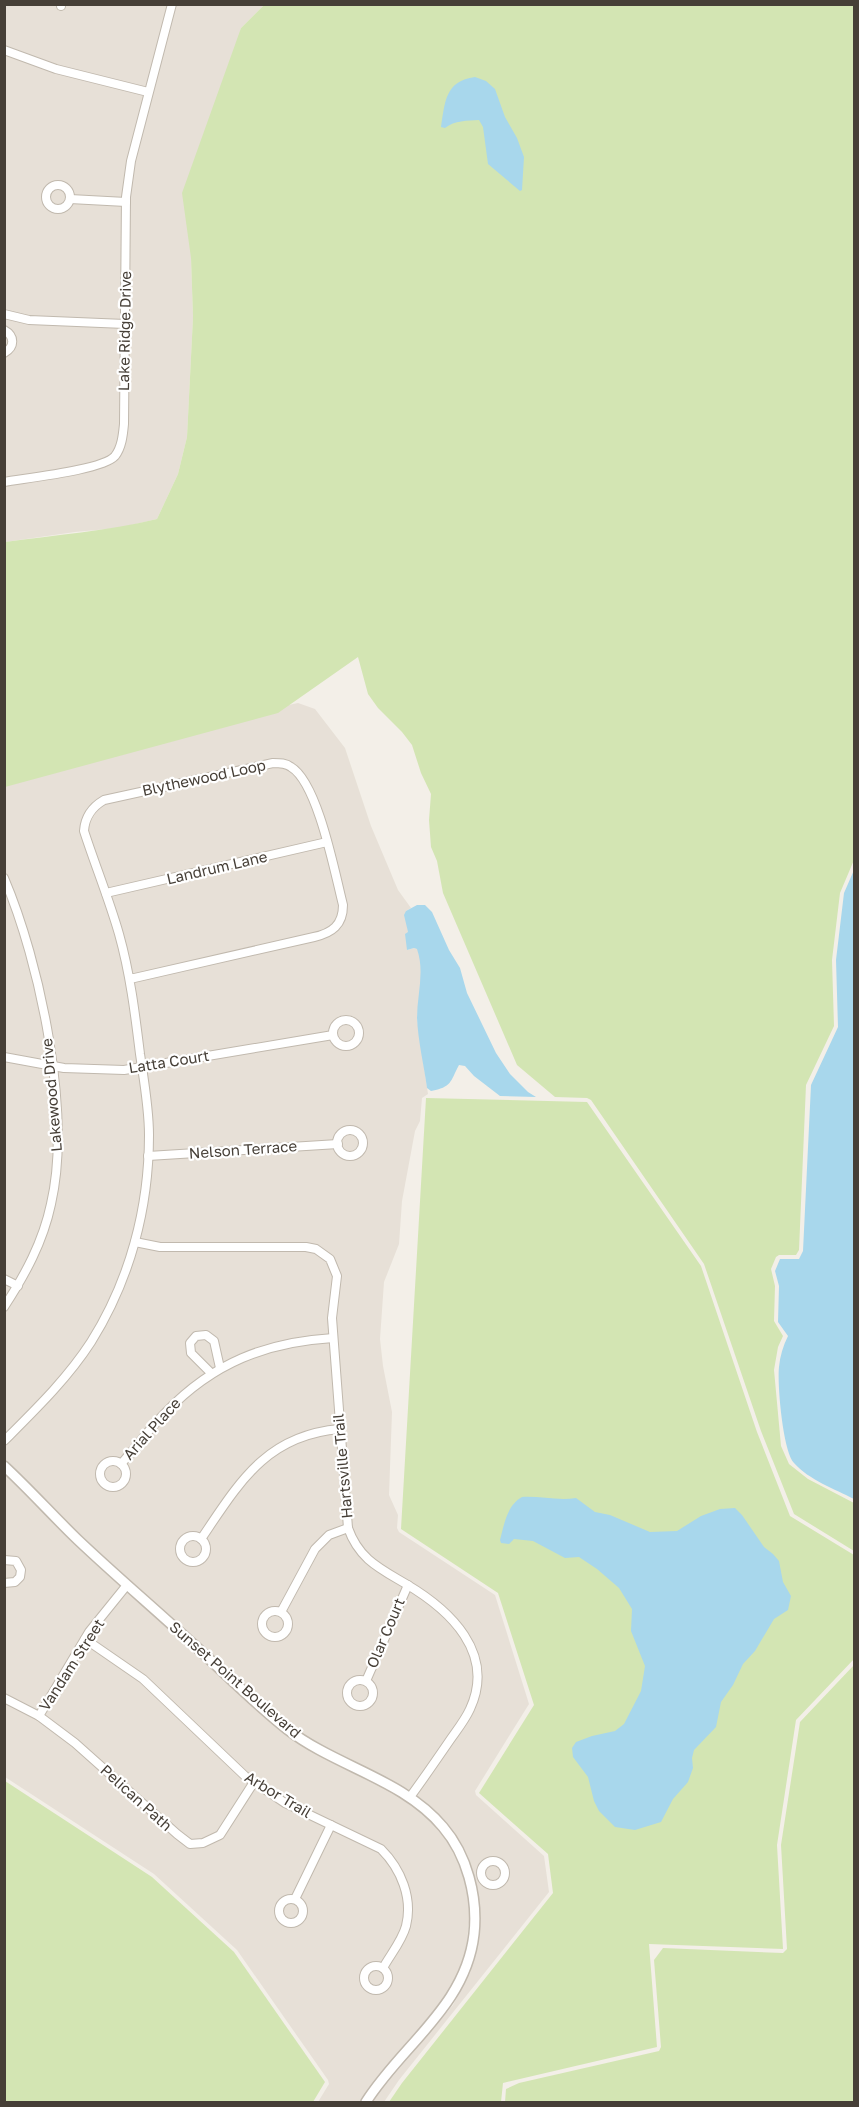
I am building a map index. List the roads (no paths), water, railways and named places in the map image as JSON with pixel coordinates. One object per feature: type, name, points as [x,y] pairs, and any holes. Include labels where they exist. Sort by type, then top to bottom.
[{"type":"street","name":"Lake Ridge Drive","points":[[4,482],[101,465],[115,456],[122,439],[126,202],[131,161],[172,4]]},
{"type":"street","points":[[4,50],[56,69],[148,92]]},
{"type":"street","points":[[70,198],[126,202]]},
{"type":"street","points":[[4,353],[12,345],[12,337],[4,330],[7,314],[46,321],[125,324]]},
{"type":"street","name":"Blythewood Loop","points":[[4,1441],[58,1386],[92,1341],[116,1293],[135,1242],[144,1200],[148,1125],[130,979],[106,892],[87,842],[84,822],[95,805],[104,800],[273,762],[291,766],[303,780],[319,814],[343,905],[340,921],[331,932],[314,938],[130,979]]},
{"type":"street","name":"Landrum Lane","points":[[106,892],[327,842]]},
{"type":"street","name":"Lakewood Drive","points":[[4,878],[21,921],[39,993],[52,1065],[58,1127],[55,1184],[42,1236],[18,1286],[4,1307]]},
{"type":"street","name":"Latta Court","points":[[4,1057],[88,1070],[142,1067],[333,1035]]},
{"type":"street","name":"Nelson Terrace","points":[[148,1156],[338,1144]]},
{"type":"street","name":"Hartsville Trail","points":[[135,1242],[160,1247],[316,1249],[330,1259],[337,1276],[332,1301],[333,1338],[348,1528],[353,1543],[368,1560],[436,1602],[463,1632],[474,1655],[477,1677],[470,1709],[411,1797]]},
{"type":"street","points":[[4,1278],[18,1286]]},
{"type":"street","points":[[211,1373],[192,1353],[190,1343],[196,1336],[206,1335],[214,1341],[220,1368]]},
{"type":"street","name":"Arial Place","points":[[121,1464],[164,1413],[211,1373],[255,1353],[286,1343],[333,1338]]},
{"type":"street","points":[[201,1539],[249,1471],[262,1459],[293,1439],[325,1430],[340,1429]]},
{"type":"street","name":"Sunset Point Boulevard","points":[[4,1466],[127,1585],[301,1739],[338,1761],[411,1797],[433,1815],[446,1830],[464,1861],[475,1914],[474,1932],[465,1971],[449,2002],[366,2103]]},
{"type":"street","points":[[281,1612],[315,1549],[329,1535],[348,1528]]},
{"type":"street","points":[[4,1560],[16,1561],[21,1570],[20,1577],[15,1582],[4,1583]]},
{"type":"street","name":"Vandam Street","points":[[39,1716],[85,1639],[127,1585]]},
{"type":"street","name":"Olar Court","points":[[366,1681],[408,1585]]},
{"type":"street","name":"Arbor Trail","points":[[85,1639],[143,1679],[245,1776],[285,1803],[381,1849],[392,1860],[399,1872],[408,1903],[406,1926],[383,1968]]},
{"type":"street","name":"Pelican Path","points":[[4,1698],[39,1716],[75,1743],[190,1844],[203,1843],[220,1835],[254,1782]]},
{"type":"street","points":[[295,1899],[331,1825]]},
{"type":"street","points":[[469,1878],[481,1875]]},
{"type":"water","points":[[475,77],[486,81],[495,89],[505,117],[517,138],[524,157],[522,190],[520,191],[488,164],[483,127],[479,120],[461,121],[445,128],[441,127],[446,101],[452,88],[465,79]]},
{"type":"water","points":[[854,870],[854,1499],[807,1474],[794,1463],[790,1456],[782,1417],[779,1376],[781,1355],[788,1336],[778,1322],[779,1286],[775,1271],[780,1259],[799,1259],[803,1251],[811,1085],[838,1027],[836,960],[844,893]]},
{"type":"water","points":[[417,905],[425,905],[432,912],[460,968],[467,993],[496,1053],[510,1074],[536,1097],[500,1096],[465,1066],[459,1065],[447,1085],[431,1091],[427,1088],[417,1018],[421,975],[419,958],[417,949],[407,950],[405,934],[408,932],[404,915],[406,911]]},
{"type":"water","points":[[522,1497],[576,1498],[595,1512],[610,1515],[650,1532],[677,1531],[701,1516],[720,1509],[735,1508],[764,1547],[779,1561],[783,1582],[791,1596],[788,1610],[774,1619],[755,1651],[743,1664],[733,1685],[721,1702],[716,1727],[694,1750],[693,1768],[688,1782],[673,1799],[661,1822],[635,1830],[615,1827],[599,1811],[588,1777],[573,1757],[572,1748],[576,1742],[615,1731],[624,1724],[641,1691],[645,1666],[631,1631],[632,1609],[619,1588],[579,1557],[565,1558],[533,1541],[514,1539],[509,1544],[501,1543],[507,1516],[513,1505]]}]
